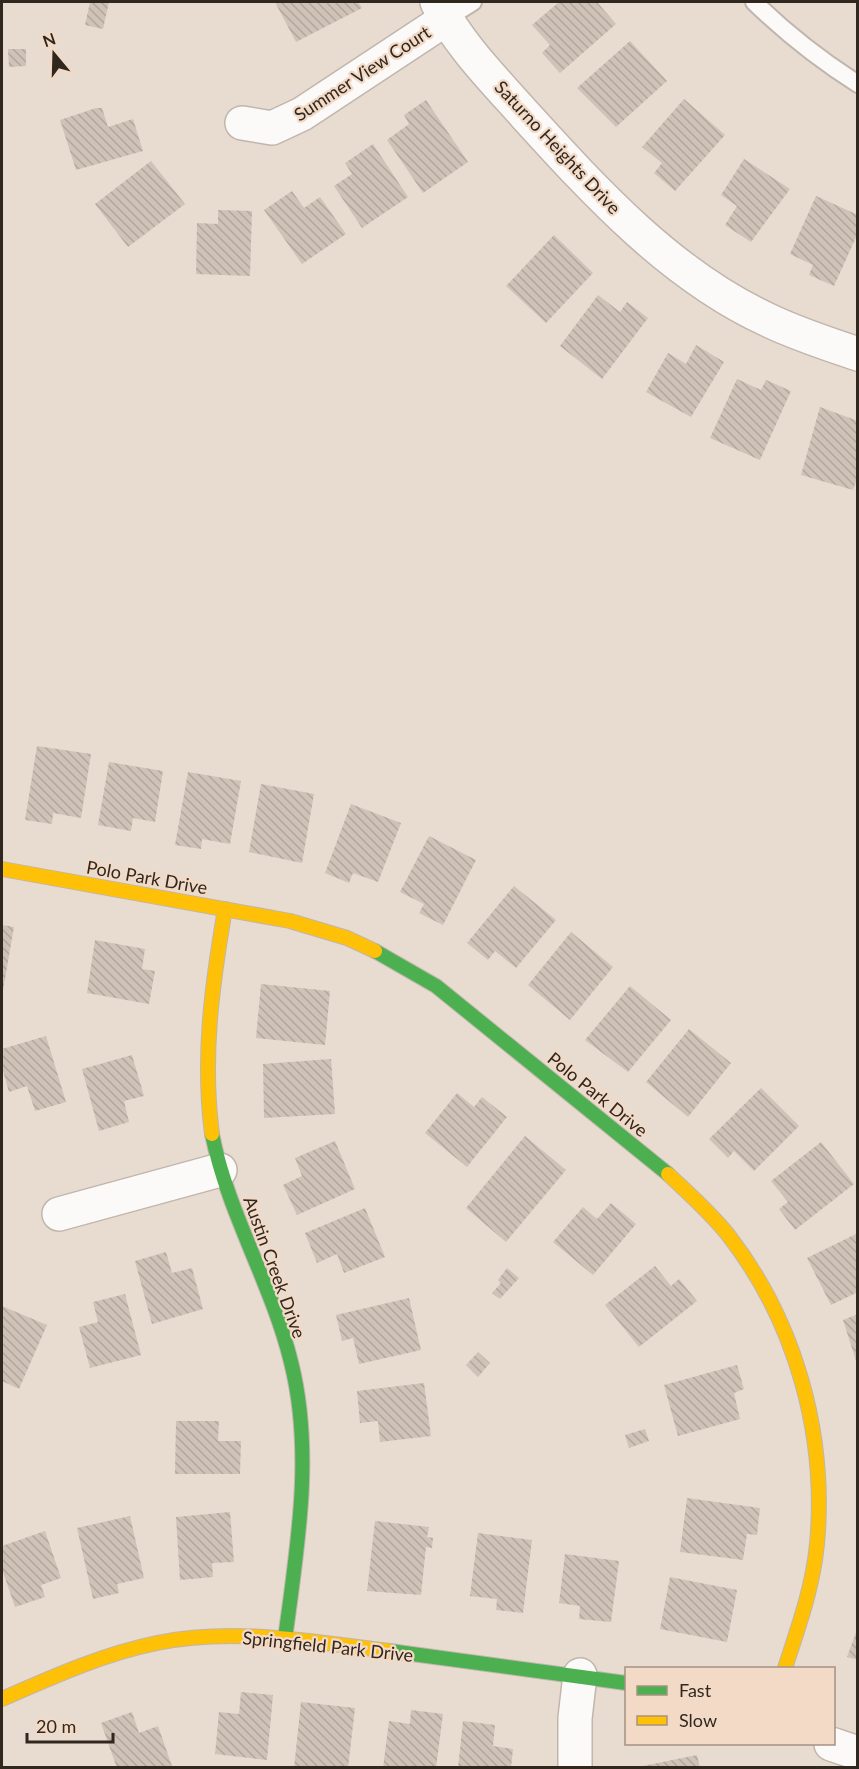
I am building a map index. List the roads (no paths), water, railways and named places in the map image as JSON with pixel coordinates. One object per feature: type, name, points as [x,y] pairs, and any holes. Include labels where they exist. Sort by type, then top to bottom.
[{"type":"street","name":"Summer View Court","points":[[242,123],[272,128],[302,114],[441,10]]},
{"type":"street","name":"Saturno Heights Drive","points":[[441,10],[507,94],[592,188],[650,240],[691,273],[767,320],[858,354]]},
{"type":"street","name":"Polo Park Drive","points":[[2,869],[290,921],[346,938],[393,959],[436,986],[665,1171],[700,1204],[729,1236],[762,1285],[785,1331],[803,1379],[815,1436],[819,1495],[817,1546],[807,1599],[785,1667]]},
{"type":"street","name":"Austin Creek Drive","points":[[225,909],[207,1015],[205,1074],[210,1125],[220,1170],[282,1333],[297,1390],[303,1448],[302,1499],[285,1639]]},
{"type":"street","points":[[59,1215],[220,1170]]},
{"type":"street","name":"Springfield Park Drive","points":[[2,1699],[90,1661],[139,1647],[182,1639],[234,1636],[285,1639],[580,1675],[625,1683]]},
{"type":"street","points":[[575,1767],[575,1718],[580,1675]]},
{"type":"street","points":[[835,1744],[858,1753]]},
{"type":"lane","points":[[441,10],[474,2]]},
{"type":"lane","points":[[754,2],[814,55],[858,84]]}]
